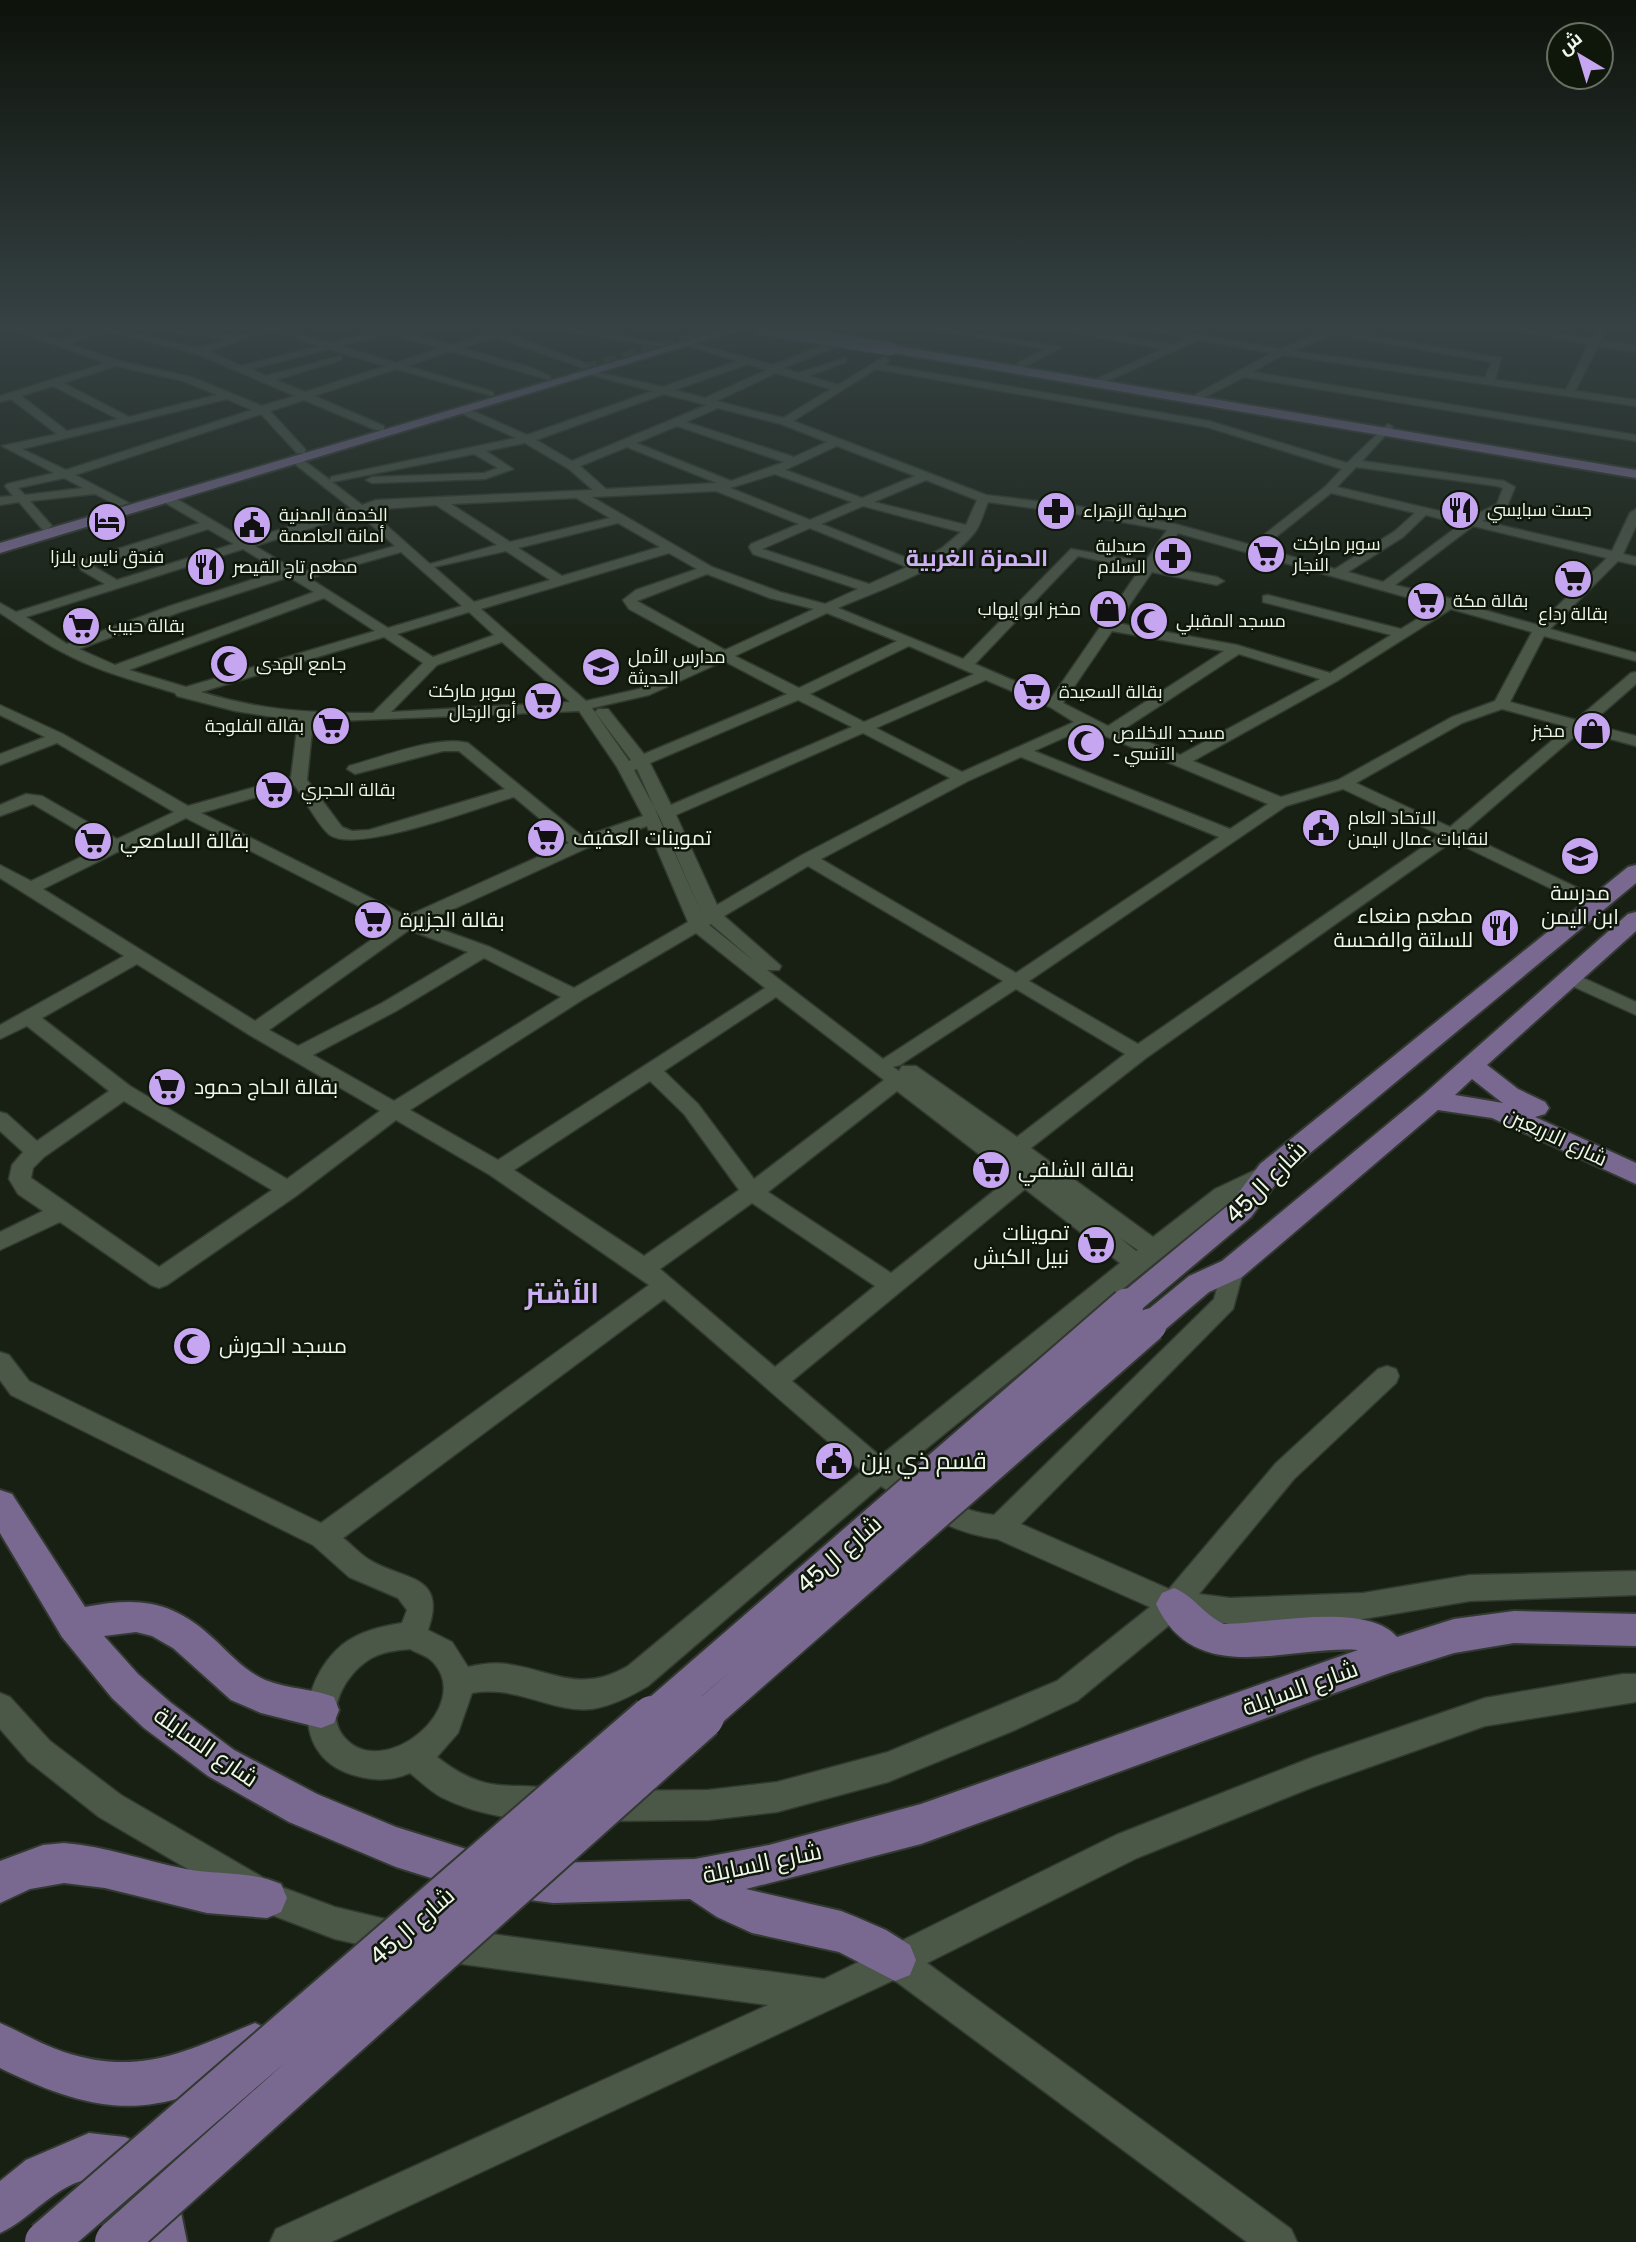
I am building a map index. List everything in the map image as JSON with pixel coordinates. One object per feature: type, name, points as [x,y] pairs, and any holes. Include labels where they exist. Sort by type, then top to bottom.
[{"type":"main road","points":[[0,548],[166,498],[360,435]]},
{"type":"main road","points":[[0,540],[370,435]]},
{"type":"main road","points":[[1417,435],[1636,474]]},
{"type":"main road","points":[[1422,435],[1636,468]]},
{"type":"main road","name":"شارع ال45","points":[[116,2242],[661,1753],[1138,1315],[1241,1210],[1270,1171],[1636,872]]},
{"type":"main road","name":"شارع ال45","points":[[46,2242],[306,2018],[1138,1315],[1231,1269],[1433,1100],[1636,919]]},
{"type":"main road","name":"شارع الاربعين","points":[[1470,1065],[1504,1102],[1636,1174]]},
{"type":"main road","name":"شارع الاربعين","points":[[1433,1100],[1504,1102],[1636,1154]]},
{"type":"main road","name":"شارع السايلة","points":[[0,1504],[94,1651],[125,1686],[157,1715],[220,1763],[303,1808],[396,1847],[482,1874],[553,1884],[695,1879],[769,1865],[921,1824],[1390,1656],[1454,1636],[1514,1627],[1636,1630]]},
{"type":"main road","points":[[1174,1604],[1198,1630],[1222,1641],[1253,1641],[1338,1633],[1362,1634],[1380,1644],[1390,1656]]},
{"type":"main road","points":[[75,1625],[126,1617],[145,1617],[163,1623],[179,1632],[242,1687],[257,1695],[321,1710]]},
{"type":"main road","points":[[0,1883],[33,1865],[55,1861],[75,1862],[174,1887],[267,1898]]},
{"type":"main road","points":[[695,1879],[731,1903],[752,1913],[841,1932],[871,1945],[895,1960]]},
{"type":"main road","points":[[0,2045],[66,2075],[105,2084],[137,2086],[178,2079],[242,2051],[306,2018]]},
{"type":"main road","points":[[0,2210],[42,2176],[89,2156],[125,2160],[155,2198],[164,2242]]},
{"type":"street","points":[[12,448],[65,435]]},
{"type":"street","points":[[6,483],[63,475],[190,435]]},
{"type":"street","points":[[283,435],[300,455],[372,508],[404,547],[590,706],[634,765],[706,920],[777,988],[895,1070],[1017,1148],[1125,1231],[1145,1256]]},
{"type":"street","points":[[519,435],[571,466],[604,494]]},
{"type":"street","points":[[339,482],[405,463],[478,451],[540,435]]},
{"type":"street","points":[[571,466],[647,435]]},
{"type":"street","points":[[715,435],[794,461]]},
{"type":"street","points":[[821,435],[984,498],[1175,527],[1636,657]]},
{"type":"street","points":[[1243,435],[1351,465],[1500,483],[1509,487],[1502,506],[1471,522],[1387,585]]},
{"type":"street","points":[[1255,548],[1329,489],[1381,435]]},
{"type":"street","points":[[1615,435],[1636,438]]},
{"type":"street","points":[[17,620],[372,508],[439,501],[731,485],[839,441]]},
{"type":"street","points":[[0,442],[123,503]]},
{"type":"street","points":[[627,443],[731,485]]},
{"type":"street","points":[[339,482],[485,476],[507,469],[478,451]]},
{"type":"street","points":[[300,455],[372,508],[436,564],[505,636],[590,706]]},
{"type":"street","points":[[772,469],[860,503],[914,519],[970,530]]},
{"type":"street","points":[[870,589],[757,551],[755,547],[925,476]]},
{"type":"street","points":[[6,483],[46,526]]},
{"type":"street","points":[[717,487],[918,567]]},
{"type":"street","points":[[1329,489],[1636,561]]},
{"type":"street","points":[[0,501],[97,490]]},
{"type":"street","points":[[580,495],[707,570],[775,595],[828,609],[909,641],[1055,704],[1086,722],[1280,803]]},
{"type":"street","points":[[166,498],[249,546],[432,662]]},
{"type":"street","points":[[0,607],[66,649],[115,670],[182,693],[235,707],[306,718],[590,706],[644,692],[918,567],[946,551],[970,530],[984,498]]},
{"type":"street","points":[[439,501],[559,580]]},
{"type":"street","points":[[1339,572],[1399,534],[1423,512]]},
{"type":"street","points":[[1501,705],[1541,631],[1616,556],[1636,513]]},
{"type":"street","points":[[436,564],[619,519]]},
{"type":"street","points":[[116,585],[86,568],[85,564],[210,524]]},
{"type":"street","points":[[1055,704],[1175,527]]},
{"type":"street","points":[[17,620],[116,585],[249,546]]},
{"type":"street","points":[[66,649],[174,609],[404,547]]},
{"type":"street","points":[[182,693],[668,549]]},
{"type":"street","points":[[965,666],[1070,554],[1082,552],[1217,581]]},
{"type":"street","points":[[707,570],[641,593],[630,600],[634,606],[725,656],[962,778]]},
{"type":"street","points":[[115,670],[325,593]]},
{"type":"street","points":[[1268,599],[1403,634]]},
{"type":"street","points":[[1181,761],[1332,678],[1451,603]]},
{"type":"street","points":[[1109,626],[1237,649],[1332,678]]},
{"type":"street","points":[[377,717],[432,662],[505,636]]},
{"type":"street","points":[[634,765],[800,693],[909,641]]},
{"type":"street","points":[[1111,731],[1237,649]]},
{"type":"street","points":[[255,1030],[407,923],[581,845],[659,815],[985,675]]},
{"type":"street","points":[[1017,1148],[1139,1053],[1451,835],[1636,676]]},
{"type":"street","points":[[644,1268],[752,1192],[895,1070],[1016,981],[1280,803],[1344,783],[1457,720],[1501,705],[1636,741]]},
{"type":"street","points":[[0,709],[58,737],[186,812],[407,923],[483,951],[575,996]]},
{"type":"street","points":[[306,718],[299,780],[336,831],[350,836],[370,835],[515,790]]},
{"type":"street","points":[[123,1091],[37,1152],[23,1165],[20,1178],[26,1188],[159,1279],[288,1190],[397,1109],[575,996],[808,859],[962,778],[1086,722]]},
{"type":"street","points":[[0,760],[58,737]]},
{"type":"street","points":[[355,769],[455,745],[463,746],[581,845]]},
{"type":"street","points":[[1022,752],[1232,836]]},
{"type":"street","points":[[29,889],[186,812],[299,780]]},
{"type":"street","points":[[1344,783],[1595,903]]},
{"type":"street","points":[[0,811],[26,799],[36,799],[116,846]]},
{"type":"street","points":[[808,859],[1139,1053]]},
{"type":"street","points":[[0,870],[255,1030],[397,1109],[498,1170],[644,1268],[880,1471],[931,1506],[972,1524],[999,1527],[1174,1604],[1230,1611],[1363,1606],[1470,1588],[1636,1583]]},
{"type":"street","points":[[706,920],[791,982],[1025,1177],[1145,1256]]},
{"type":"street","points":[[298,1054],[389,1007],[483,951]]},
{"type":"street","points":[[0,1033],[135,957]]},
{"type":"street","points":[[1568,977],[1636,1009]]},
{"type":"street","points":[[498,1170],[777,988]]},
{"type":"street","points":[[28,1017],[123,1091],[288,1190]]},
{"type":"street","points":[[652,1072],[691,1109],[752,1192],[892,1286]]},
{"type":"street","points":[[0,1119],[37,1152]]},
{"type":"street","points":[[459,1682],[489,1677],[512,1679],[572,1696],[595,1696],[619,1689],[638,1676],[880,1471],[1145,1256],[1223,1195],[1270,1171]]},
{"type":"street","points":[[775,1381],[1025,1177]]},
{"type":"street","points":[[0,1242],[61,1212]]},
{"type":"street","points":[[999,1527],[1225,1303],[1231,1269]]},
{"type":"street","points":[[323,1537],[665,1286]]},
{"type":"street","points":[[0,1362],[20,1388],[323,1537],[359,1568],[408,1589],[418,1598],[421,1610],[412,1636]]},
{"type":"street","points":[[414,1756],[449,1786],[494,1800],[601,1806],[695,1805],[778,1797],[888,1767],[1067,1691],[1174,1604],[1285,1471],[1387,1376]]},
{"type":"street","points":[[412,1636],[430,1641],[444,1651],[454,1665],[459,1682],[458,1699],[448,1723],[430,1746],[394,1764],[374,1766],[356,1763],[341,1755],[329,1743],[322,1727],[321,1710],[325,1690],[336,1671],[352,1655],[391,1637],[412,1636]]},
{"type":"street","points":[[289,2242],[826,1996],[1127,1846],[1312,1772],[1485,1712],[1623,1688],[1636,1689]]},
{"type":"street","points":[[0,1707],[39,1751],[110,1806],[267,1898],[335,1923],[372,1933],[489,1952],[826,1996]]},
{"type":"street","points":[[895,1960],[1278,2242]]},
{"type":"place","name":"جست سبايسي","points":[[1460,510]]},
{"type":"place","name":"صيدلية الزهراء","points":[[1056,511]]},
{"type":"place","name":"فندق نايس بلازا","points":[[107,522]]},
{"type":"place","name":"الخدمة المدنية أمانة العاصمة","points":[[252,525]]},
{"type":"place","name":"سوبر ماركت النجار","points":[[1266,554]]},
{"type":"place","name":"صيدلية السلام","points":[[1173,556]]},
{"type":"place","name":"مطعم تاج القيصر","points":[[206,567]]},
{"type":"place","name":"بقالة رداع","points":[[1573,579]]},
{"type":"place","name":"بقالة مكة","points":[[1426,601]]},
{"type":"place","name":"مخبز ابو إيهاب","points":[[1108,609]]},
{"type":"place","name":"مسجد المقبلي","points":[[1149,621]]},
{"type":"place","name":"بقالة حبيب","points":[[81,626]]},
{"type":"place","name":"جامع الهدى","points":[[229,664]]},
{"type":"place","name":"مدارس الأمل الحديثة","points":[[601,667]]},
{"type":"place","name":"بقالة السعيدة","points":[[1032,692]]},
{"type":"place","name":"سوبر ماركت أبو الرجال","points":[[543,701]]},
{"type":"place","name":"بقالة الفلوجة","points":[[331,726]]},
{"type":"place","name":"مخبز","points":[[1592,731]]},
{"type":"place","name":"مسجد الاخلاص - الآنسي","points":[[1086,743]]},
{"type":"place","name":"بقالة الحجري","points":[[274,790]]},
{"type":"place","name":"الاتحاد العام لنقابات عمال اليمن","points":[[1321,828]]},
{"type":"place","name":"تموينات العفيف","points":[[546,838]]},
{"type":"place","name":"بقالة السامعي","points":[[93,841]]},
{"type":"place","name":"مدرسة ابن اليمن","points":[[1580,856]]},
{"type":"place","name":"بقالة الجزيرة","points":[[373,920]]},
{"type":"place","name":"مطعم صنعاء للسلتة والفحسة","points":[[1500,928]]},
{"type":"place","name":"بقالة الحاج حمود","points":[[167,1087]]},
{"type":"place","name":"بقالة الشلفي","points":[[991,1170]]},
{"type":"place","name":"تموينات نبيل الكبش","points":[[1096,1245]]},
{"type":"place","name":"مسجد الحورش","points":[[192,1346]]},
{"type":"place","name":"قسم ذي يزن","points":[[834,1461]]},
{"type":"district","name":"الحمزة الغربية","points":[[977,558]]},
{"type":"district","name":"الأشتر","points":[[562,1293]]}]
